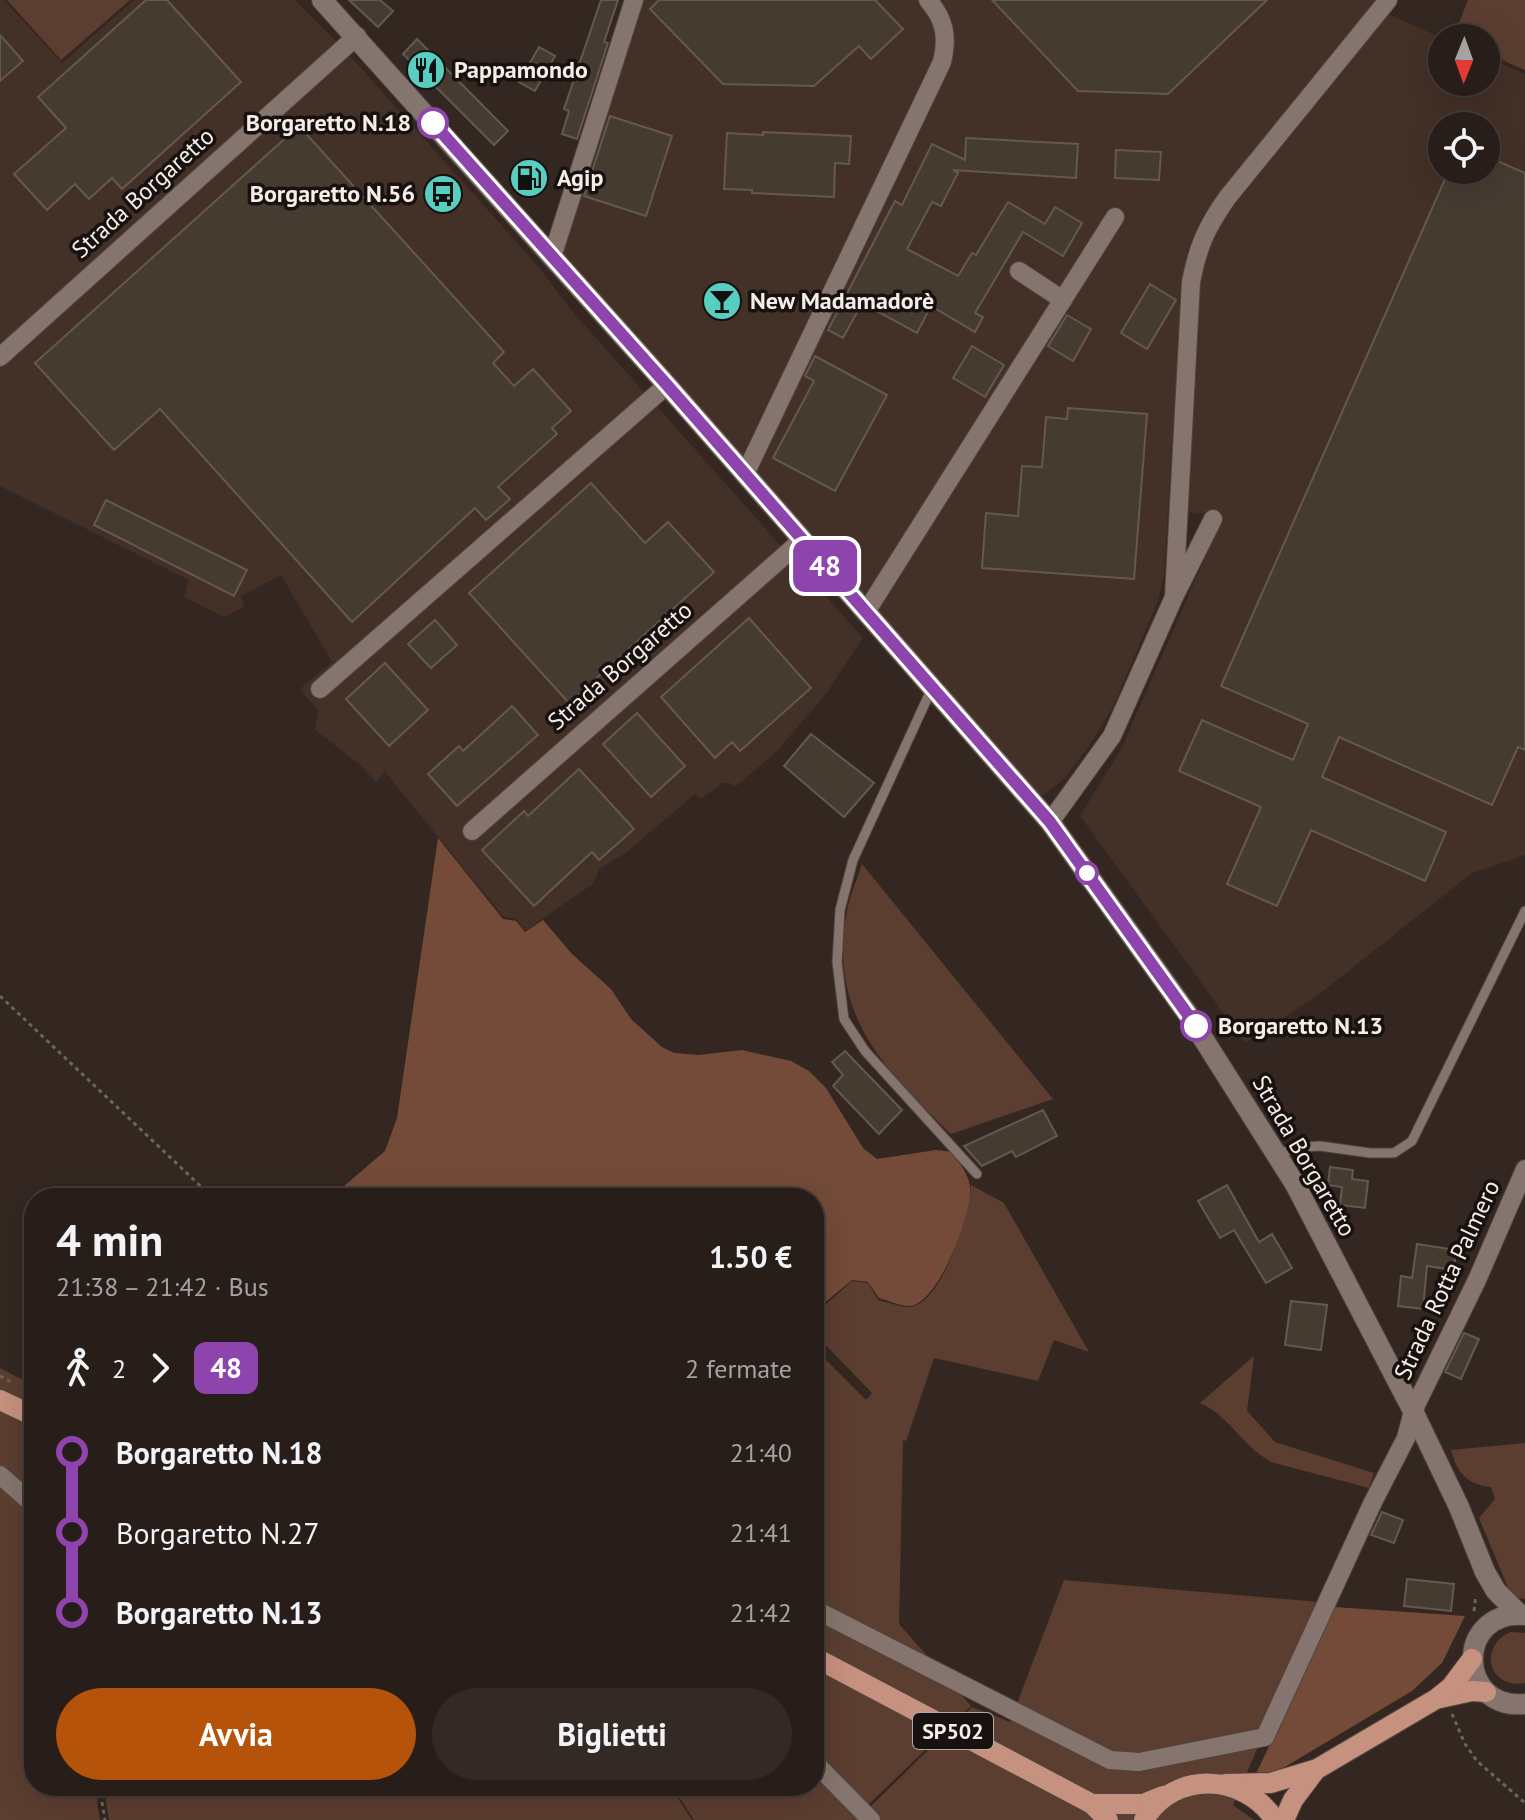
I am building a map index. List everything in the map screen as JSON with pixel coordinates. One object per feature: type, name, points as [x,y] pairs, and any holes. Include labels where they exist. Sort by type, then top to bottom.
[{"type":"main road","points":[[0,1400],[24,1411]]},
{"type":"main road","points":[[1443,1705],[1451,1687],[1472,1659]]},
{"type":"main road","name":"SP502","points":[[824,1662],[1092,1804],[1108,1820]]},
{"type":"main road","points":[[1225,1784],[1271,1783],[1317,1769],[1472,1691],[1486,1692]]},
{"type":"main road","points":[[1284,1820],[1293,1800],[1317,1769]]},
{"type":"main road","name":"SP502","points":[[1092,1804],[1143,1804],[1196,1784],[1225,1784]]},
{"type":"main road","points":[[1225,1784],[1252,1796],[1275,1820]]},
{"type":"main road","points":[[1144,1820],[1156,1803],[1169,1794]]},
{"type":"street","name":"Strada Borgaretto","points":[[322,0],[667,385],[1050,822],[1187,1013],[1295,1184],[1413,1411],[1459,1507],[1485,1572],[1496,1591],[1522,1614]]},
{"type":"street","points":[[552,257],[634,0]]},
{"type":"street","points":[[745,474],[942,62],[946,31],[928,0]]},
{"type":"street","points":[[1174,597],[1189,314],[1197,249],[1207,226],[1227,198],[1388,0]]},
{"type":"street","name":"Strada Borgaretto","points":[[0,357],[357,36]]},
{"type":"street","points":[[866,612],[1115,217]]},
{"type":"street","points":[[1019,271],[1063,300]]},
{"type":"street","points":[[320,689],[667,385]]},
{"type":"street","points":[[1050,822],[1112,736],[1174,597],[1213,519]]},
{"type":"street","name":"Strada Borgaretto","points":[[472,831],[802,540]]},
{"type":"street","name":"Strada Rotta Palmero","points":[[824,1614],[1110,1760],[1139,1762],[1265,1737],[1373,1502],[1406,1438],[1413,1411],[1477,1280],[1525,1169]]},
{"type":"street","points":[[0,1475],[24,1496]]},
{"type":"street","name":"Strada Borgaretto","points":[[1480,1621],[1488,1593],[1485,1572]]},
{"type":"street","points":[[1522,1614],[1480,1621],[1472,1659],[1475,1675],[1486,1692],[1498,1701],[1525,1704]]},
{"type":"street","points":[[824,1772],[871,1820]]},
{"type":"lane","points":[[932,688],[853,860],[840,910],[837,962],[844,1019],[865,1051],[977,1174]]},
{"type":"lane","points":[[1276,1154],[1320,1146],[1394,1153],[1412,1141],[1525,911]]},
{"type":"path","points":[[0,996],[202,1188]]},
{"type":"path","points":[[1476,1591],[1480,1621]]},
{"type":"path","points":[[1443,1705],[1477,1761],[1525,1803]]},
{"type":"path","points":[[102,1796],[105,1820]]},
{"type":"shaded area","points":[[0,0],[4,0],[62,63],[134,0],[295,0],[343,48],[537,265],[572,311],[863,638],[826,694],[776,752],[735,787],[722,783],[701,799],[695,794],[627,852],[599,869],[594,883],[525,931],[516,919],[503,916],[385,772],[376,782],[358,763],[315,730],[318,711],[300,689],[332,662],[281,575],[241,596],[244,607],[224,617],[184,597],[189,580],[0,486]]},
{"type":"shaded area","points":[[7,0],[130,0],[61,60]]},
{"type":"shaded area","points":[[643,0],[1379,0],[1200,220],[1188,249],[1183,275],[1164,575],[1158,601],[1112,709],[1064,779],[1041,797],[559,251]]},
{"type":"shaded area","points":[[1468,0],[1525,0],[1525,70],[1500,59],[1500,24],[1459,24]]},
{"type":"shaded area","points":[[1388,14],[1428,32],[1428,96],[1500,96],[1500,63],[1525,74],[1525,855],[1472,873],[1322,992],[1245,1043],[1080,816],[1121,749],[1219,526],[1205,514],[1185,511],[1199,284],[1217,227]]},
{"type":"shaded area","points":[[438,838],[503,919],[516,921],[525,932],[543,920],[572,954],[611,989],[631,1019],[662,1047],[674,1053],[699,1055],[742,1050],[791,1061],[809,1071],[826,1088],[863,1148],[877,1159],[936,1150],[953,1152],[969,1182],[969,1198],[952,1255],[943,1274],[921,1301],[906,1306],[879,1298],[868,1282],[852,1280],[824,1303],[824,1188],[342,1188],[385,1151],[397,1118]]},
{"type":"shaded area","points":[[862,864],[1053,1099],[951,1134],[883,1062],[853,1009],[845,979],[843,947],[847,911]]},
{"type":"shaded area","points":[[971,1185],[1004,1203],[1089,1352],[1054,1340],[1038,1381],[934,1358],[906,1441],[903,1440],[899,1624],[971,1706],[866,1807],[824,1765],[824,1358],[866,1400],[872,1393],[824,1343],[824,1306],[852,1281],[868,1283],[878,1300],[909,1307],[921,1302],[943,1275]]},
{"type":"shaded area","points":[[1254,1356],[1247,1411],[1275,1442],[1374,1473],[1369,1488],[1271,1462],[1219,1415],[1200,1403]]},
{"type":"shaded area","points":[[0,1368],[24,1381],[24,1489],[0,1468]]},
{"type":"shaded area","points":[[1525,1443],[1525,1599],[1512,1597],[1479,1518],[1495,1499],[1491,1487],[1476,1484],[1465,1476],[1451,1450]]},
{"type":"shaded area","points":[[0,1482],[24,1504],[24,1796],[98,1796],[100,1820],[0,1820]]},
{"type":"shaded area","points":[[1064,1580],[1320,1602],[1233,1805],[1254,1820],[879,1820],[868,1809],[972,1707],[1010,1722]]},
{"type":"shaded area","points":[[1334,1607],[1465,1616],[1442,1663],[1412,1691],[1278,1771],[1255,1776]]},
{"type":"shaded area","points":[[1511,1632],[1525,1633],[1525,1683],[1503,1680],[1492,1665],[1494,1647],[1500,1638]]},
{"type":"shaded area","points":[[824,1781],[862,1820],[694,1820],[678,1796],[824,1796]]},
{"type":"shaded area","points":[[106,1796],[676,1796],[692,1820],[109,1820]]},
{"type":"building","points":[[146,0],[167,0],[241,82],[122,189],[112,178],[89,199],[75,184],[47,210],[14,174],[66,128],[38,97]]},
{"type":"building","points":[[349,0],[380,0],[393,11],[378,27]]},
{"type":"building","points":[[601,0],[618,0],[604,42],[608,43],[577,139],[562,134],[569,111],[564,109]]},
{"type":"building","points":[[659,0],[875,0],[903,29],[871,59],[859,46],[814,86],[723,84],[650,9]]},
{"type":"building","points":[[992,0],[1267,0],[1168,94],[1078,91]]},
{"type":"building","points":[[0,35],[23,61],[0,81]]},
{"type":"building","points":[[417,39],[508,131],[494,145],[403,54]]},
{"type":"building","points":[[539,47],[555,56],[535,91],[519,82]]},
{"type":"building","points":[[610,116],[672,136],[646,216],[584,196]]},
{"type":"building","points":[[299,126],[504,352],[493,363],[514,386],[533,369],[571,411],[552,428],[557,434],[498,487],[510,499],[486,520],[475,508],[352,622],[160,409],[114,450],[35,363]]},
{"type":"building","points":[[763,132],[851,136],[849,164],[835,163],[834,197],[724,189],[727,133],[763,135]]},
{"type":"building","points":[[966,138],[1078,144],[1076,178],[953,170],[958,173],[941,206],[932,202],[907,249],[958,276],[972,253],[976,255],[1008,202],[1045,224],[1055,207],[1082,223],[1063,256],[1023,232],[975,313],[983,317],[975,332],[931,306],[917,333],[862,303],[843,338],[828,330],[895,201],[902,205],[932,144],[965,160]]},
{"type":"building","points":[[1116,150],[1161,152],[1159,180],[1115,178]]},
{"type":"building","points":[[1500,162],[1525,173],[1525,750],[1518,747],[1492,805],[1339,737],[1322,777],[1446,832],[1425,881],[1311,830],[1277,906],[1227,884],[1261,807],[1179,771],[1202,720],[1293,760],[1308,724],[1221,686],[1443,184],[1500,184]]},
{"type":"building","points":[[1150,284],[1176,300],[1147,349],[1121,333]]},
{"type":"building","points":[[1067,315],[1091,329],[1073,361],[1048,346]]},
{"type":"building","points":[[972,346],[1004,365],[985,397],[953,378]]},
{"type":"building","points":[[815,356],[887,395],[835,491],[773,458],[814,381],[805,376]]},
{"type":"building","points":[[1068,408],[1147,414],[1134,579],[982,568],[986,513],[1018,516],[1022,466],[1042,467],[1046,417],[1067,419]]},
{"type":"building","points":[[591,483],[645,543],[668,522],[714,572],[569,703],[469,593]]},
{"type":"building","points":[[106,500],[247,570],[234,596],[94,525]]},
{"type":"building","points":[[749,618],[811,688],[740,751],[732,742],[715,758],[661,697]]},
{"type":"building","points":[[435,620],[457,645],[431,668],[408,644]]},
{"type":"building","points":[[385,663],[428,710],[389,746],[346,699]]},
{"type":"building","points":[[512,706],[538,735],[457,806],[428,774],[459,746],[463,751]]},
{"type":"building","points":[[637,713],[685,766],[651,797],[603,744]]},
{"type":"building","points":[[811,734],[874,783],[844,817],[784,766]]},
{"type":"building","points":[[579,769],[634,829],[599,860],[592,852],[534,906],[482,850],[524,811],[528,816]]},
{"type":"building","points":[[845,1051],[902,1110],[879,1134],[833,1086],[843,1075],[832,1062]]},
{"type":"building","points":[[1043,1110],[1057,1136],[1016,1157],[1012,1151],[982,1166],[964,1146]]},
{"type":"building","points":[[1330,1167],[1353,1170],[1352,1179],[1368,1181],[1365,1208],[1340,1205],[1342,1187],[1328,1185]]},
{"type":"building","points":[[1227,1185],[1259,1242],[1272,1234],[1292,1268],[1266,1283],[1234,1230],[1220,1238],[1198,1201]]},
{"type":"building","points":[[1417,1244],[1456,1250],[1454,1270],[1427,1266],[1423,1309],[1398,1306],[1401,1276],[1412,1278]]},
{"type":"building","points":[[1291,1301],[1327,1305],[1321,1350],[1285,1345]]},
{"type":"building","points":[[1464,1333],[1479,1339],[1461,1379],[1445,1372]]},
{"type":"building","points":[[1382,1512],[1403,1520],[1394,1543],[1371,1535]]},
{"type":"building","points":[[1407,1579],[1454,1584],[1451,1611],[1404,1606]]},
{"type":"bus line","name":"48","points":[[433,123],[1050,822],[1196,1026]]},
{"type":"place","name":"Pappamondo","points":[[426,70]]},
{"type":"place","name":"Borgaretto N.18","points":[[433,123]]},
{"type":"place","name":"Agip","points":[[529,178]]},
{"type":"place","name":"Borgaretto N.56","points":[[443,194]]},
{"type":"place","name":"New Madamadorè","points":[[722,301]]},
{"type":"place","name":"Borgaretto N.13","points":[[1196,1026]]}]
